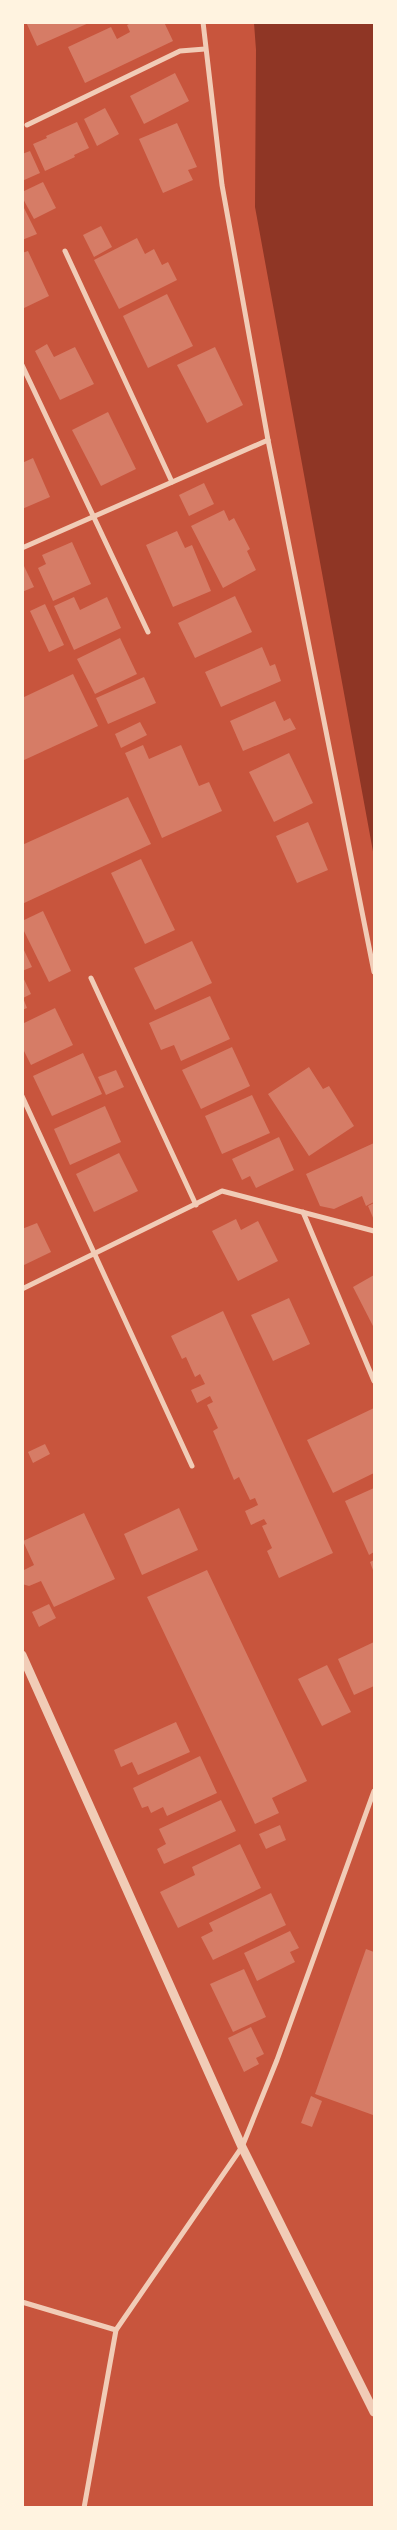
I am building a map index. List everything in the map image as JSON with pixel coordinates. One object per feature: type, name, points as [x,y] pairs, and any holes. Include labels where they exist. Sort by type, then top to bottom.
[{"type":"street","points":[[203,22],[222,185],[268,440],[374,972]]},
{"type":"street","points":[[27,125],[180,51],[205,49]]},
{"type":"street","points":[[64,251],[172,482]]},
{"type":"street","points":[[22,365],[148,632]]},
{"type":"street","points":[[22,548],[268,440]]},
{"type":"street","points":[[91,978],[196,1204]]},
{"type":"street","points":[[22,1096],[192,1466]]},
{"type":"street","points":[[22,1289],[222,1191],[374,1231]]},
{"type":"street","points":[[303,1212],[374,1381]]},
{"type":"street","points":[[22,1655],[242,2147],[374,2412]]},
{"type":"street","points":[[84,2508],[116,2330],[242,2147],[277,2060],[374,1791]]},
{"type":"street","points":[[22,2302],[116,2330]]},
{"type":"shaded area","points":[[254,23],[374,23],[374,857],[255,207],[256,50]]},
{"type":"building","points":[[26,22],[91,22],[37,46]]},
{"type":"building","points":[[133,22],[164,22],[173,41],[85,83],[68,47],[111,27],[117,39],[130,32],[127,25]]},
{"type":"building","points":[[175,73],[189,101],[144,124],[130,96]]},
{"type":"building","points":[[105,108],[119,134],[97,146],[84,119]]},
{"type":"building","points":[[77,122],[89,148],[45,171],[33,144]]},
{"type":"building","points":[[177,123],[197,167],[188,170],[193,180],[163,193],[139,139]]},
{"type":"building","points":[[30,151],[40,173],[22,181],[22,154]]},
{"type":"building","points":[[43,182],[56,208],[34,219],[22,197],[22,192]]},
{"type":"building","points":[[22,204],[37,234],[22,240]]},
{"type":"building","points":[[101,226],[112,247],[94,257],[83,235]]},
{"type":"building","points":[[137,238],[145,254],[154,249],[162,265],[168,262],[177,280],[119,309],[94,260]]},
{"type":"building","points":[[28,251],[49,296],[22,309],[22,253]]},
{"type":"building","points":[[167,294],[193,346],[148,368],[123,316]]},
{"type":"building","points":[[47,344],[54,357],[75,347],[94,384],[60,400],[35,351]]},
{"type":"building","points":[[215,347],[243,405],[207,423],[177,365]]},
{"type":"building","points":[[108,412],[136,469],[101,486],[72,430]]},
{"type":"building","points":[[33,458],[50,497],[22,509],[22,463]]},
{"type":"building","points":[[204,483],[214,504],[189,516],[179,495]]},
{"type":"building","points":[[224,510],[229,521],[234,518],[250,549],[247,551],[256,570],[223,588],[191,526]]},
{"type":"building","points":[[177,531],[185,548],[192,545],[211,591],[173,607],[146,545]]},
{"type":"building","points":[[72,542],[91,584],[53,601],[38,568],[46,564],[42,555]]},
{"type":"building","points":[[24,566],[34,587],[22,592],[22,567]]},
{"type":"building","points":[[235,596],[252,632],[195,658],[178,623]]},
{"type":"building","points":[[74,597],[80,610],[107,597],[121,628],[74,650],[54,606]]},
{"type":"building","points":[[45,604],[64,645],[49,652],[30,611]]},
{"type":"building","points":[[120,638],[137,674],[95,694],[77,659]]},
{"type":"building","points":[[262,647],[270,666],[275,664],[281,681],[221,707],[205,672]]},
{"type":"building","points":[[73,674],[98,726],[22,761],[22,698]]},
{"type":"building","points":[[144,677],[156,703],[108,724],[96,698]]},
{"type":"building","points":[[275,701],[284,721],[290,718],[296,729],[243,751],[230,721]]},
{"type":"building","points":[[140,722],[147,735],[121,748],[115,734]]},
{"type":"building","points":[[143,745],[149,759],[181,745],[199,786],[209,782],[222,811],[162,838],[125,753]]},
{"type":"building","points":[[289,753],[313,803],[274,822],[249,772]]},
{"type":"building","points":[[128,797],[151,844],[22,904],[22,845]]},
{"type":"building","points":[[308,822],[328,870],[297,883],[276,836]]},
{"type":"building","points":[[141,859],[175,930],[145,944],[111,873]]},
{"type":"building","points":[[43,911],[71,971],[49,982],[22,927],[22,921]]},
{"type":"building","points":[[192,941],[212,983],[155,1010],[134,968]]},
{"type":"building","points":[[22,946],[32,967],[22,971]]},
{"type":"building","points":[[22,975],[31,994],[23,998],[27,1008],[22,1010]]},
{"type":"building","points":[[210,996],[230,1039],[181,1061],[174,1045],[161,1050],[149,1023]]},
{"type":"building","points":[[55,1008],[73,1045],[31,1065],[22,1047],[22,1024]]},
{"type":"building","points":[[232,1047],[250,1086],[201,1109],[182,1070]]},
{"type":"building","points":[[83,1053],[102,1094],[52,1116],[33,1076]]},
{"type":"building","points":[[309,1067],[323,1089],[329,1086],[354,1126],[309,1156],[268,1094]]},
{"type":"building","points":[[116,1070],[124,1087],[106,1095],[98,1077]]},
{"type":"building","points":[[252,1095],[270,1133],[222,1154],[205,1116]]},
{"type":"building","points":[[105,1106],[121,1142],[70,1165],[54,1129]]},
{"type":"building","points":[[279,1137],[294,1170],[256,1188],[250,1176],[242,1180],[232,1159]]},
{"type":"building","points":[[374,1143],[374,1202],[366,1206],[362,1196],[334,1209],[320,1206],[306,1174]]},
{"type":"building","points":[[119,1153],[138,1191],[94,1212],[76,1174]]},
{"type":"building","points":[[374,1203],[374,1220],[368,1206]]},
{"type":"building","points":[[236,1219],[241,1230],[258,1221],[278,1261],[238,1281],[212,1231]]},
{"type":"building","points":[[37,1223],[51,1252],[22,1266],[22,1229]]},
{"type":"building","points":[[374,1275],[374,1328],[353,1287]]},
{"type":"building","points":[[289,1298],[310,1344],[273,1361],[251,1315]]},
{"type":"building","points":[[223,1311],[333,1553],[279,1578],[267,1551],[272,1548],[262,1526],[267,1524],[264,1519],[251,1525],[245,1511],[258,1505],[255,1498],[250,1500],[239,1477],[234,1480],[213,1431],[218,1428],[207,1405],[213,1402],[210,1396],[197,1403],[191,1390],[205,1384],[200,1374],[195,1377],[186,1357],[182,1359],[171,1336]]},
{"type":"building","points":[[374,1408],[374,1473],[333,1493],[307,1440]]},
{"type":"building","points":[[45,1444],[50,1454],[33,1463],[28,1452]]},
{"type":"building","points":[[374,1488],[374,1552],[369,1555],[345,1501]]},
{"type":"building","points":[[179,1508],[198,1550],[142,1575],[124,1534]]},
{"type":"building","points":[[84,1513],[115,1579],[54,1607],[41,1581],[29,1586],[22,1584],[22,1571],[34,1565],[23,1541]]},
{"type":"building","points":[[374,1560],[374,1573],[370,1562]]},
{"type":"building","points":[[207,1570],[307,1781],[272,1798],[279,1813],[255,1824],[147,1597]]},
{"type":"building","points":[[49,1604],[56,1618],[39,1627],[32,1612]]},
{"type":"building","points":[[374,1642],[374,1686],[354,1695],[338,1659]]},
{"type":"building","points":[[327,1665],[351,1712],[322,1726],[298,1679]]},
{"type":"building","points":[[176,1722],[190,1752],[138,1775],[132,1762],[121,1767],[114,1750]]},
{"type":"building","points":[[200,1756],[217,1793],[167,1816],[163,1807],[151,1813],[148,1806],[142,1808],[133,1788]]},
{"type":"building","points":[[221,1800],[236,1831],[164,1864],[157,1849],[166,1844],[159,1829]]},
{"type":"building","points":[[280,1825],[286,1840],[266,1849],[259,1834]]},
{"type":"building","points":[[240,1844],[261,1888],[178,1928],[160,1892],[195,1875],[192,1867]]},
{"type":"building","points":[[271,1893],[286,1925],[213,1960],[201,1937],[213,1931],[209,1923]]},
{"type":"building","points":[[290,1931],[299,1948],[290,1952],[295,1962],[257,1981],[244,1953]]},
{"type":"building","points":[[366,1949],[374,1952],[373,2115],[315,2094]]},
{"type":"building","points":[[244,1969],[266,2017],[233,2032],[210,1984]]},
{"type":"building","points":[[251,2027],[264,2054],[256,2058],[259,2064],[244,2072],[228,2038]]},
{"type":"building","points":[[311,2096],[322,2101],[312,2127],[301,2123]]}]
